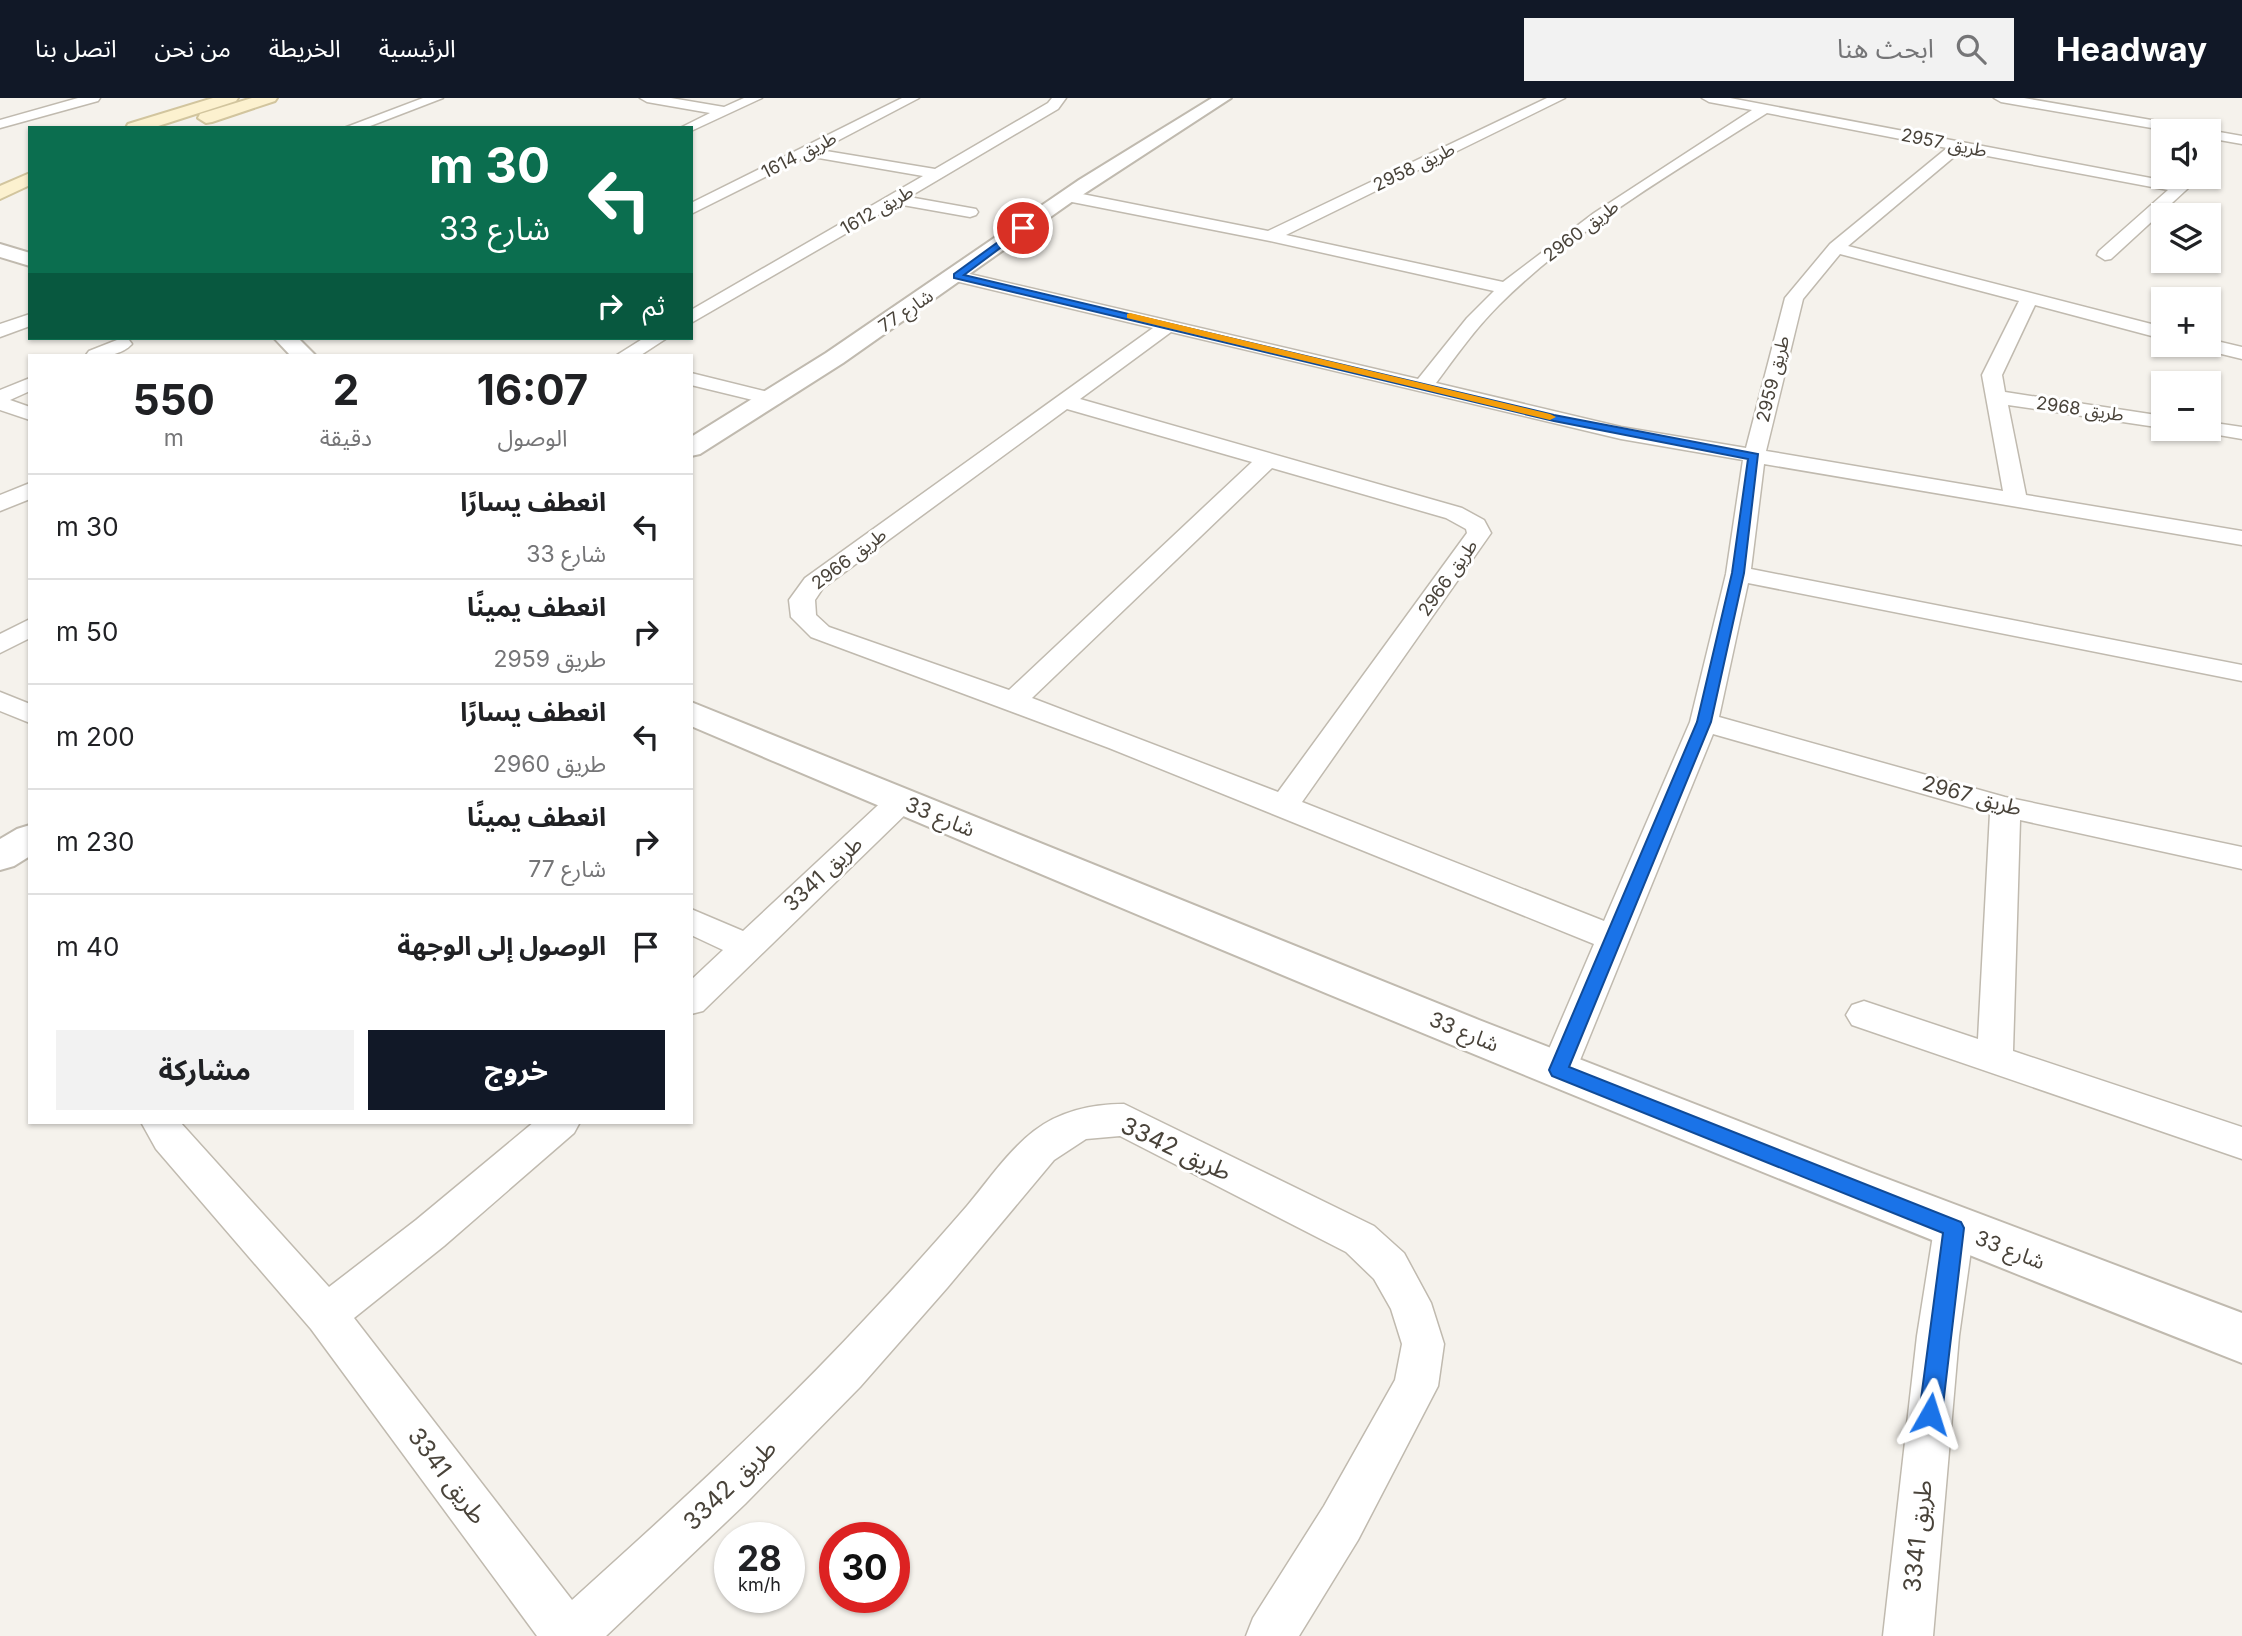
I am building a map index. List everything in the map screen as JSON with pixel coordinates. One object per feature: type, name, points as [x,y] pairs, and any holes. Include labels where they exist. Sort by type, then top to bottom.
[{"type":"main road","points":[[140,126],[230,98]]},
{"type":"main road","points":[[180,126],[269,98]]},
{"type":"main road","points":[[0,182],[27,168]]},
{"type":"main road","points":[[0,193],[27,168]]},
{"type":"street","points":[[0,124],[93,98]]},
{"type":"street","points":[[388,98],[419,104]]},
{"type":"street","points":[[357,126],[436,98]]},
{"type":"street","points":[[647,98],[724,111]]},
{"type":"street","points":[[691,126],[755,98]]},
{"type":"street","name":"طريق 1614","points":[[887,98],[909,99]]},
{"type":"street","name":"طريق 1612","points":[[693,315],[939,174],[1053,106],[1059,98]]},
{"type":"street","name":"شارع 77","points":[[693,447],[773,399],[957,276],[1067,197],[1223,98]]},
{"type":"street","name":"طريق 2958","points":[[1270,236],[1558,98]]},
{"type":"street","name":"طريق 2957","points":[[1709,98],[2151,183]]},
{"type":"street","points":[[2001,98],[2151,124]]},
{"type":"street","name":"طريق 1614","points":[[693,208],[909,99]]},
{"type":"street","points":[[13,103],[51,110]]},
{"type":"street","name":"طريق 2960","points":[[1424,385],[1470,327],[1506,288],[1640,187],[1764,109]]},
{"type":"street","points":[[2221,136],[2242,140]]},
{"type":"street","name":"طريق 2959","points":[[1558,1070],[1704,722],[1738,573],[1754,457],[1794,298],[1836,248],[1958,146]]},
{"type":"street","points":[[806,152],[939,174]]},
{"type":"street","points":[[2105,256],[2178,189]]},
{"type":"street","points":[[1067,197],[1270,236],[1506,288]]},
{"type":"street","points":[[896,199],[970,212]]},
{"type":"street","points":[[1836,248],[2151,330]]},
{"type":"street","points":[[0,250],[28,261]]},
{"type":"street","points":[[0,260],[28,262]]},
{"type":"street","points":[[957,276],[1568,421],[1754,457],[2242,538]]},
{"type":"street","points":[[2016,499],[1992,375],[2029,299]]},
{"type":"street","points":[[0,331],[28,320]]},
{"type":"street","name":"طريق 2966","points":[[1169,325],[814,583],[802,600],[804,617],[820,632],[1014,700],[1613,938]]},
{"type":"street","points":[[287,340],[302,354]]},
{"type":"street","points":[[629,354],[654,340]]},
{"type":"street","points":[[98,354],[122,344]]},
{"type":"street","points":[[2221,348],[2242,353]]},
{"type":"street","points":[[693,379],[773,399]]},
{"type":"street","points":[[0,397],[28,385]]},
{"type":"street","name":"طريق 2968","points":[[1996,397],[2151,420]]},
{"type":"street","name":"طريق 2966","points":[[1066,402],[1454,513],[1476,525],[1479,533],[1476,540],[1283,807]]},
{"type":"street","points":[[0,403],[28,413]]},
{"type":"street","points":[[2221,430],[2242,433]]},
{"type":"street","points":[[1014,700],[1267,460]]},
{"type":"street","points":[[0,504],[28,492]]},
{"type":"street","points":[[1738,573],[2242,673]]},
{"type":"street","points":[[0,645],[28,628]]},
{"type":"street","points":[[0,701],[28,713]]},
{"type":"street","name":"شارع 33","points":[[693,714],[1558,1070],[1954,1228],[2242,1338]]},
{"type":"street","name":"طريق 2967","points":[[1704,722],[2005,807],[2242,858]]},
{"type":"street","name":"طريق 3341","points":[[693,1000],[901,801]]},
{"type":"street","points":[[1995,1059],[2005,807]]},
{"type":"street","points":[[0,857],[28,839]]},
{"type":"street","points":[[693,922],[746,947]]},
{"type":"street","points":[[1864,1015],[2242,1143]]},
{"type":"street","name":"طريق 3342","points":[[568,1636],[720,1498],[838,1380],[938,1271],[1048,1143],[1071,1127],[1097,1119],[1125,1120],[1360,1239],[1389,1266],[1410,1303],[1423,1344],[1416,1386],[1341,1523],[1271,1636]]},
{"type":"street","points":[[326,1315],[430,1233],[559,1124]]},
{"type":"street","name":"طريق 3341","points":[[164,1130],[326,1315],[568,1636]]},
{"type":"street","name":"طريق 3341","points":[[1908,1636],[1938,1336],[1954,1228]]},
{"type":"slow traffic","points":[[1130,316],[1550,417]]},
{"type":"route","points":[[1023,228],[957,276],[1554,418],[1754,457],[1738,573],[1704,722],[1558,1070],[1954,1228],[1930,1414]]}]
